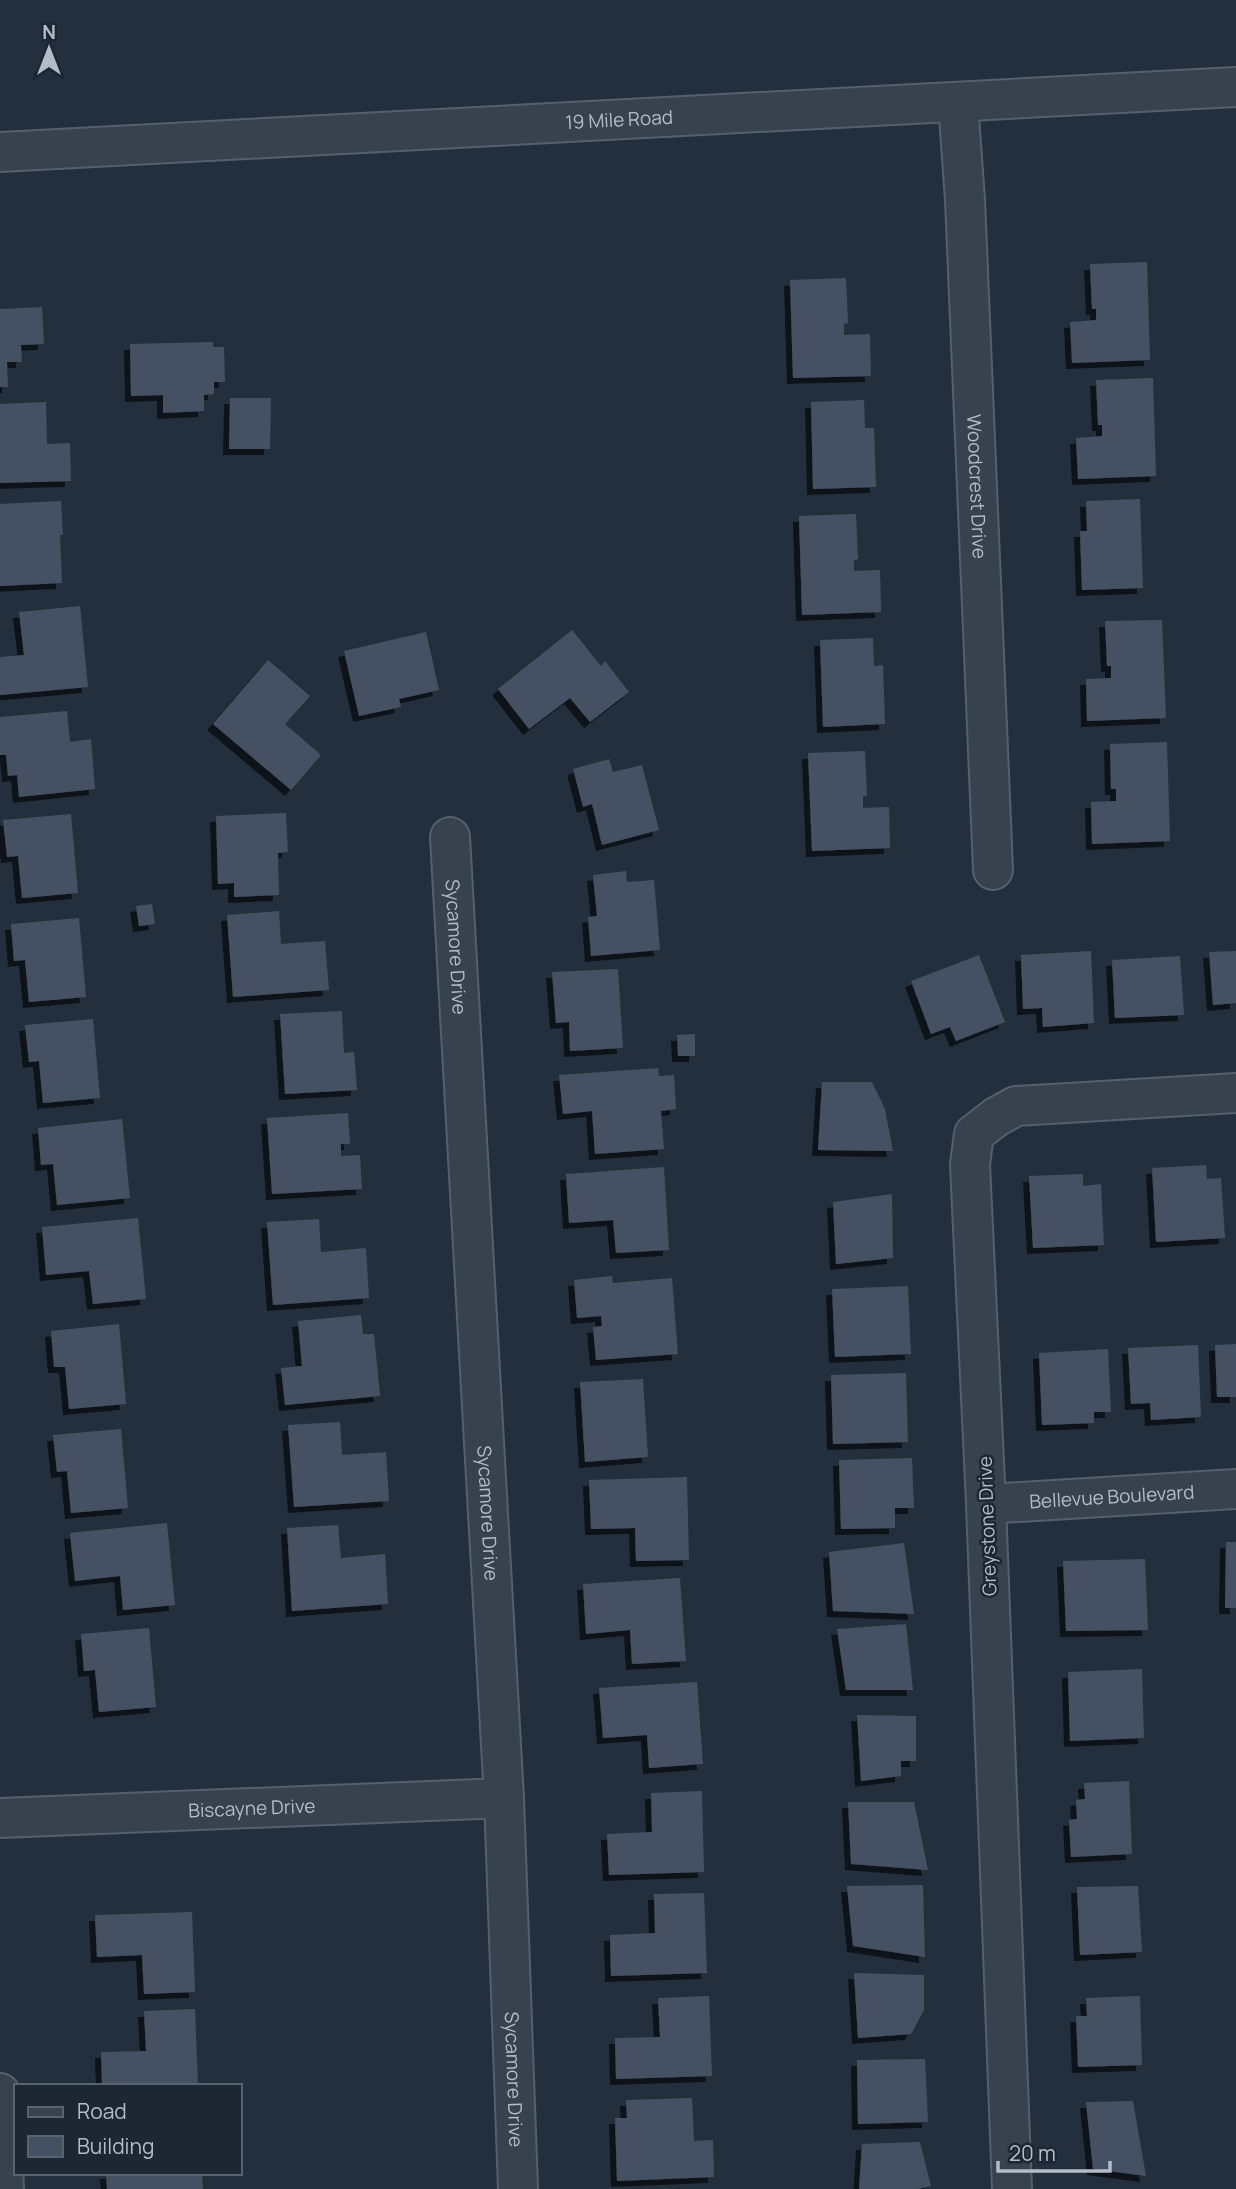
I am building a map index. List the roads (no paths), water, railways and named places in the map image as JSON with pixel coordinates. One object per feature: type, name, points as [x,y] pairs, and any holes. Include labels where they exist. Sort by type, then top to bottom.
[{"type":"street","name":"19 Mile Road","points":[[0,152],[1236,88]]},
{"type":"street","name":"Woodcrest Drive","points":[[958,102],[965,200],[993,870]]},
{"type":"street","name":"Sycamore Drive","points":[[450,836],[504,1798],[518,2189]]},
{"type":"street","name":"Greystone Drive","points":[[1012,2189],[970,1164],[974,1134],[1016,1106],[1236,1093]]},
{"type":"street","name":"Bellevue Boulevard","points":[[986,1504],[1236,1489]]},
{"type":"street","name":"Biscayne Drive","points":[[0,1818],[504,1798]]},
{"type":"street","points":[[0,2093],[4,2189]]}]
